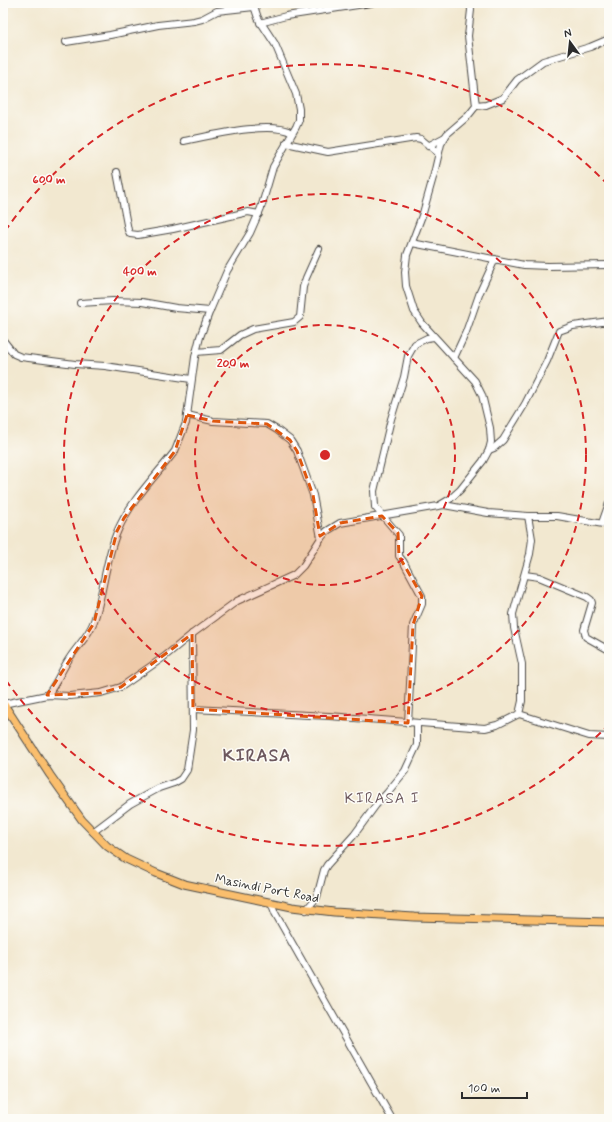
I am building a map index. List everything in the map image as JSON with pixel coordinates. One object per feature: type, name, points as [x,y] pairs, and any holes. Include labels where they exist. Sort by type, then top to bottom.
[{"type":"main road","name":"Masindi Port Road","points":[[3,703],[50,775],[82,820],[107,846],[126,859],[156,874],[191,886],[306,910],[414,917],[609,922]]},
{"type":"street","points":[[260,22],[286,16],[372,3]]},
{"type":"street","points":[[428,146],[445,137],[468,116],[476,106],[468,36],[470,3]]},
{"type":"street","points":[[47,695],[53,688],[69,658],[87,636],[94,623],[117,532],[124,518],[129,509],[175,451],[186,424],[191,379],[196,352],[210,311],[227,271],[250,233],[259,214],[273,167],[299,118],[296,94],[275,44],[260,22],[253,5],[217,10],[198,20],[158,25],[66,42]]},
{"type":"street","points":[[476,106],[486,105],[502,98],[517,80],[543,61],[609,40]]},
{"type":"street","points":[[184,140],[260,128],[278,128],[292,133]]},
{"type":"street","points":[[438,506],[450,499],[460,490],[483,461],[489,450],[491,442],[490,428],[482,395],[475,381],[417,317],[410,300],[405,272],[408,255],[423,213],[434,174],[438,153],[445,137]]},
{"type":"street","points":[[286,143],[328,152],[414,138],[420,140],[438,153]]},
{"type":"street","points":[[117,172],[130,234],[138,235],[172,229],[248,212],[259,214]]},
{"type":"street","points":[[412,243],[536,266],[609,265]]},
{"type":"street","points":[[196,352],[222,350],[236,337],[246,332],[266,327],[289,324],[298,320],[303,287],[319,248]]},
{"type":"street","points":[[454,358],[466,332],[480,292],[495,259]]},
{"type":"street","points":[[80,303],[112,301],[142,302],[176,308],[210,311]]},
{"type":"street","points":[[489,450],[504,440],[525,404],[559,331],[572,326],[609,321]]},
{"type":"street","points":[[408,723],[412,625],[422,604],[422,596],[399,556],[399,535],[375,507],[374,491],[391,419],[404,377],[408,356],[415,344],[434,336]]},
{"type":"street","points":[[3,340],[14,354],[21,357],[116,367],[191,379]]},
{"type":"street","points":[[187,415],[213,421],[267,424],[278,430],[290,440],[297,451],[312,495],[321,538]]},
{"type":"street","points":[[602,523],[609,503]]},
{"type":"street","points":[[3,703],[47,695],[70,696],[101,693],[121,687],[164,657],[192,634],[237,601],[294,575],[304,566],[326,531],[340,523],[438,506],[448,506],[488,513],[528,516],[557,516],[609,525]]},
{"type":"street","points":[[519,714],[522,701],[522,664],[514,628],[514,614],[530,554],[532,539],[528,516]]},
{"type":"street","points":[[525,575],[539,578],[587,597],[592,604],[584,634],[586,637],[609,650]]},
{"type":"street","points":[[93,832],[130,804],[159,788],[181,779],[187,770],[193,730],[192,634]]},
{"type":"street","points":[[193,710],[329,716],[485,728],[496,725],[519,714],[589,736],[609,737]]},
{"type":"street","points":[[306,910],[317,897],[327,865],[354,835],[376,805],[405,771],[417,745],[417,723]]},
{"type":"street","points":[[271,902],[275,913],[392,1119]]},
{"type":"highlighted area","points":[[187,415],[213,421],[267,424],[290,440],[297,451],[313,495],[320,536],[340,523],[382,516],[398,533],[399,556],[422,596],[413,625],[408,723],[193,709],[192,634],[121,687],[101,693],[47,695],[94,623],[117,531],[124,518],[175,451]]},
{"type":"district","name":"KIRASA","points":[[257,756]]},
{"type":"district","name":"KIRASA I","points":[[382,799]]}]
